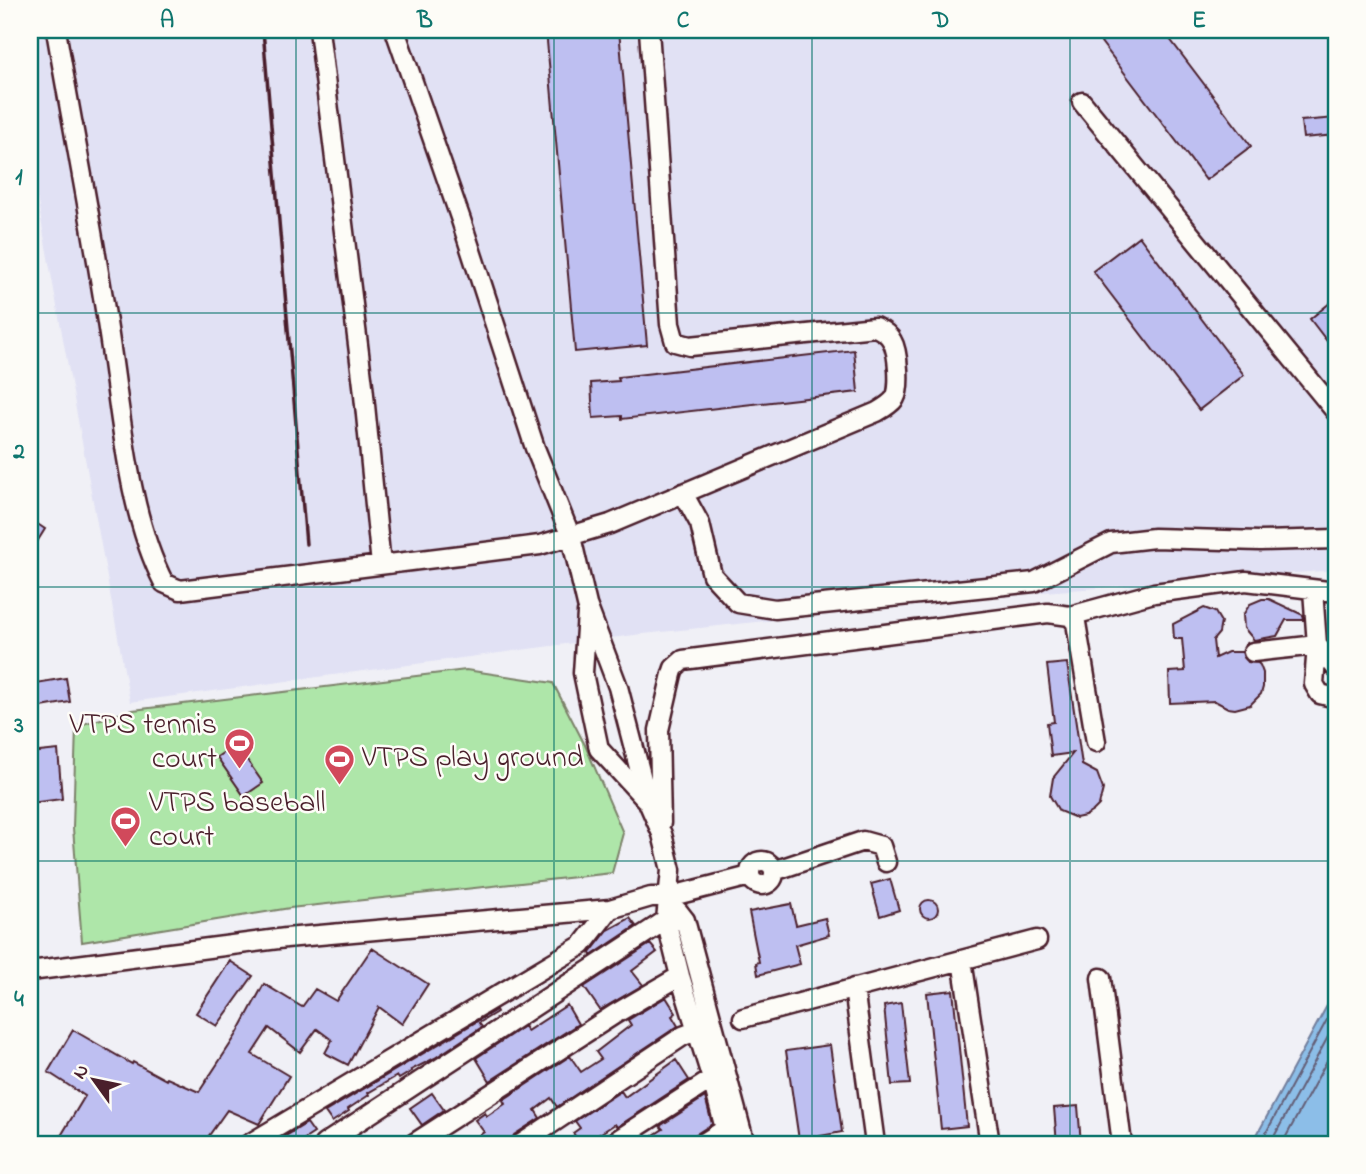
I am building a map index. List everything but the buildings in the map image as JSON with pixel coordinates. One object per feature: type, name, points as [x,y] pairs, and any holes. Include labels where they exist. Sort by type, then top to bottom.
[{"type":"street","points":[[56,30],[104,302],[134,497],[153,561],[164,583],[180,590],[540,545],[571,537],[610,524],[877,412],[895,398],[899,383],[894,343],[887,334],[875,327],[690,346],[675,342],[670,324],[649,30]]},
{"type":"street","points":[[319,30],[363,386],[381,565]]},
{"type":"street","points":[[395,30],[535,447],[571,537],[587,605],[618,687],[648,802],[662,834],[671,870],[666,920],[680,976],[696,1031],[719,1077],[745,1144]]},
{"type":"street","points":[[1082,102],[1336,412]]},
{"type":"street","points":[[683,493],[700,524],[712,575],[738,603],[775,609],[1034,582],[1111,543],[1154,538],[1260,541],[1336,539]]},
{"type":"street","points":[[662,834],[659,730],[672,674],[683,660],[1048,613],[1070,616],[1154,593],[1246,581],[1336,592]]},
{"type":"street","points":[[1313,590],[1318,645],[1314,684],[1320,694],[1332,697],[1336,695]]},
{"type":"street","points":[[587,605],[583,673],[599,749],[648,802]]},
{"type":"street","points":[[1070,616],[1076,623],[1096,742]]},
{"type":"street","points":[[1252,652],[1318,645]]},
{"type":"street","points":[[1318,645],[1336,668]]},
{"type":"street","points":[[30,971],[286,938],[610,909],[651,897],[668,897],[750,876],[755,883],[763,885],[772,878],[774,871],[863,841],[881,846],[886,862]]},
{"type":"street","points":[[668,897],[685,920],[719,1077],[727,1136],[702,1144]]},
{"type":"street","points":[[249,1144],[582,945],[610,909]]},
{"type":"street","points":[[324,1144],[666,920],[685,920]]},
{"type":"street","points":[[743,1018],[1037,940]]},
{"type":"street","points":[[962,960],[990,1144]]},
{"type":"street","points":[[413,1144],[615,1014],[680,976]]},
{"type":"street","points":[[1101,978],[1122,1144]]},
{"type":"street","points":[[854,988],[875,1144]]},
{"type":"street","points":[[521,1144],[662,1050],[696,1031]]},
{"type":"street","points":[[611,1144],[719,1077]]},
{"type":"shaded area","points":[[30,30],[1336,30],[1336,570],[1017,594],[634,635],[130,702],[30,160]]},
{"type":"green space","name":"VTPS play ground","points":[[466,670],[553,683],[585,745],[623,833],[612,873],[290,908],[82,942],[73,828],[76,726],[133,710]]},
{"type":"water","points":[[1336,989],[1336,1144],[1252,1144]]},
{"type":"railway","points":[[263,30],[306,544]]},
{"type":"place","name":"VTPS tennis court","points":[[240,770]]},
{"type":"place","name":"VTPS play ground","points":[[339,786]]},
{"type":"place","name":"VTPS baseball court","points":[[126,848]]}]
